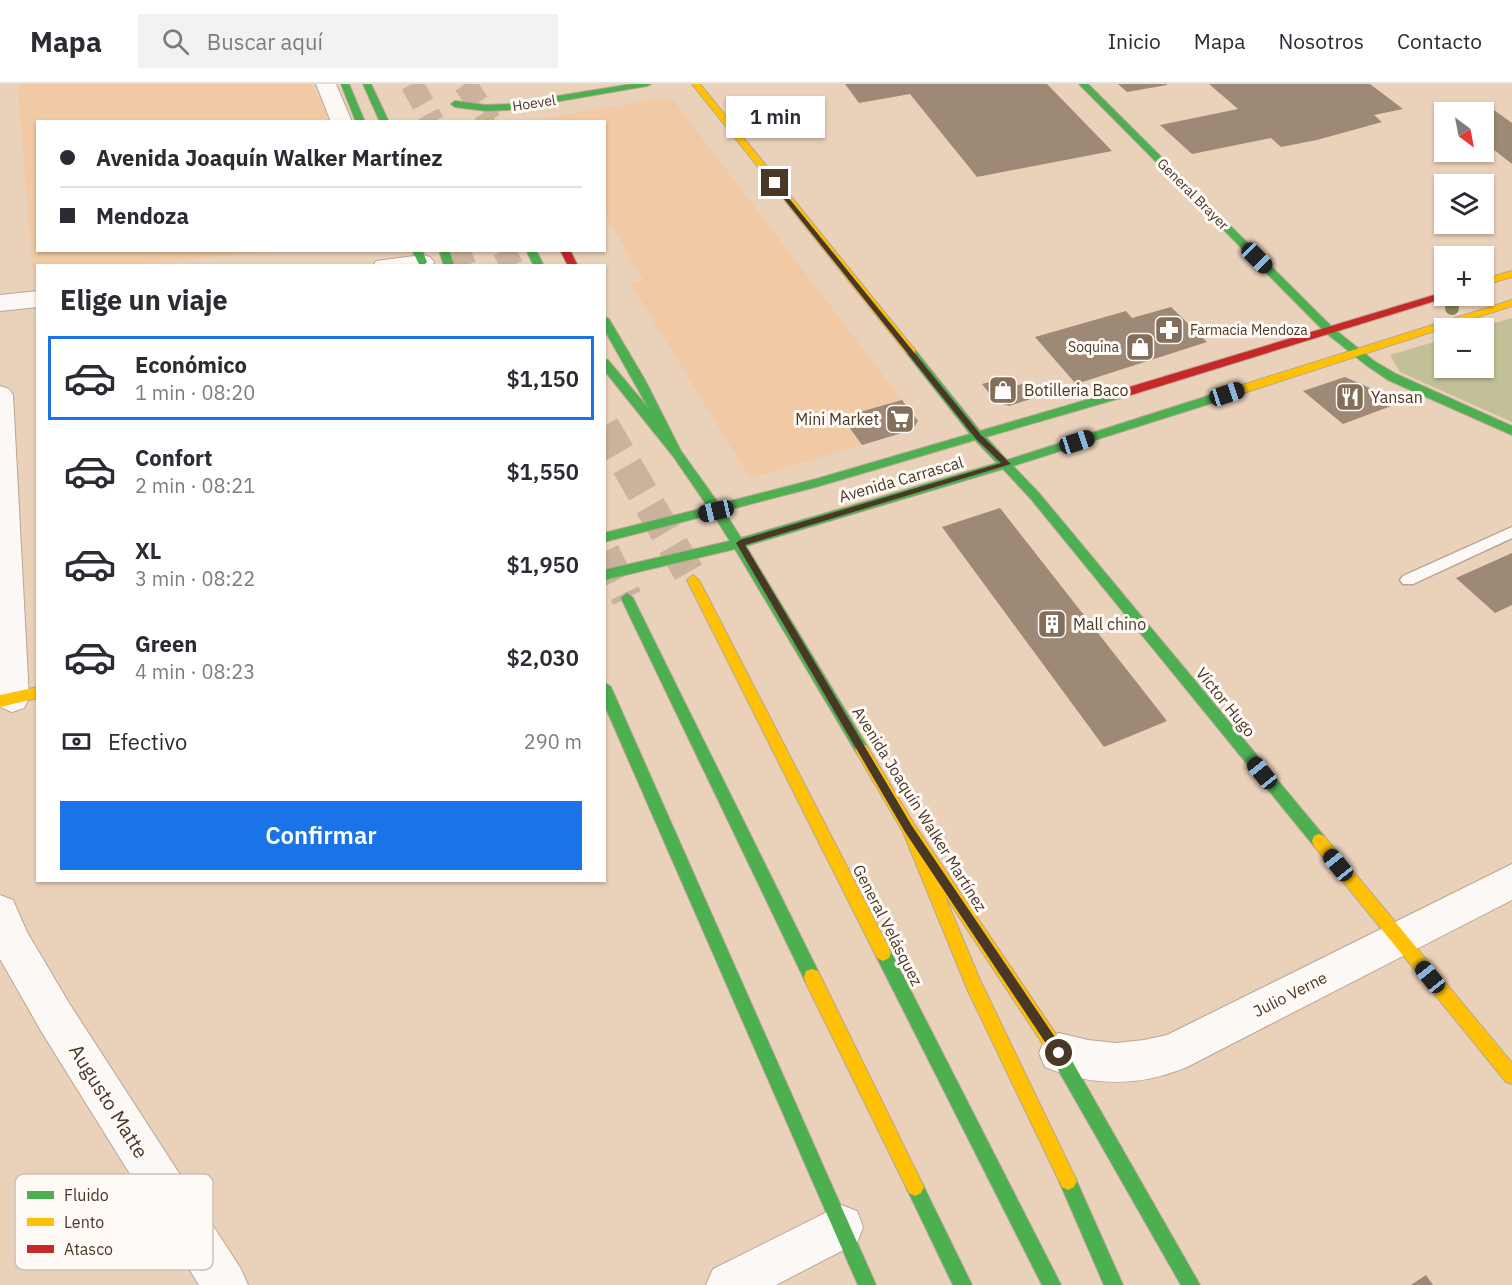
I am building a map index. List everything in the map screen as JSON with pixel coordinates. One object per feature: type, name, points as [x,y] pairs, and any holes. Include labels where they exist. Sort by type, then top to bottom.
[{"type":"main road","points":[[345,84],[360,120]]},
{"type":"main road","points":[[368,84],[384,120]]},
{"type":"main road","name":"Hoevel","points":[[463,120],[452,99],[486,108],[508,107],[647,84]]},
{"type":"main road","name":"Víctor Hugo","points":[[696,84],[979,437],[1007,464],[1512,1076]]},
{"type":"main road","name":"General Brayer","points":[[1083,84],[1329,330],[1356,352],[1401,381],[1512,431]]},
{"type":"main road","points":[[1494,279],[1512,274]]},
{"type":"main road","name":"Avenida Carrascal","points":[[606,538],[716,511],[979,437],[1434,298]]},
{"type":"main road","name":"Avenida Carrascal","points":[[606,575],[740,543],[1007,464],[1512,303]]},
{"type":"main road","points":[[606,322],[640,380],[676,450]]},
{"type":"main road","name":"Avenida Joaquín Walker Martínez","points":[[606,364],[645,408],[740,543],[909,829],[1059,1053],[1191,1285]]},
{"type":"main road","name":"General Velásquez","points":[[693,580],[1052,1285]]},
{"type":"main road","points":[[627,598],[963,1285]]},
{"type":"main road","points":[[606,692],[867,1285]]},
{"type":"main road","points":[[909,829],[974,986],[1051,1143],[1114,1285]]},
{"type":"street","points":[[326,84],[341,120]]},
{"type":"street","points":[[395,264],[421,259]]},
{"type":"street","points":[[0,303],[36,299]]},
{"type":"street","points":[[0,395],[16,697]]},
{"type":"street","name":"Julio Verne","points":[[1059,1053],[1104,1064],[1151,1061],[1173,1053],[1512,881]]},
{"type":"street","name":"Augusto Matte","points":[[0,913],[12,943],[55,1017],[155,1174]]},
{"type":"street","points":[[729,1285],[841,1227]]},
{"type":"street","name":"Augusto Matte","points":[[213,1266],[225,1285]]},
{"type":"lane","points":[[1408,580],[1512,532]]},
{"type":"shaded area","points":[[18,84],[311,84],[329,120],[36,120],[36,252],[272,252],[134,264],[36,264],[36,270],[32,268]]},
{"type":"shaded area","points":[[664,98],[673,100],[918,421],[912,430],[750,478],[631,284],[644,281],[606,217],[606,120],[546,120],[545,118]]},
{"type":"green space","points":[[1512,318],[1512,422],[1400,372],[1390,355],[1434,342],[1434,378],[1494,378],[1494,323]]},
{"type":"building","points":[[845,84],[1047,84],[1112,151],[977,177],[910,94],[859,103]]},
{"type":"building","points":[[1118,84],[1167,84],[1167,85],[1127,92]]},
{"type":"building","points":[[1209,84],[1370,84],[1403,109],[1374,115],[1382,122],[1317,140],[1281,147],[1271,138],[1192,154],[1160,125],[1238,109]]},
{"type":"building","points":[[1494,110],[1512,123],[1512,164],[1494,150]]},
{"type":"building","points":[[1171,307],[1207,342],[1076,384],[1035,337],[1126,311],[1132,318]]},
{"type":"building","points":[[1008,377],[1015,386],[1027,382],[1040,396],[1009,406],[996,402],[982,384]]},
{"type":"building","name":"Yansan","points":[[1345,377],[1402,402],[1343,424],[1303,391]]},
{"type":"building","points":[[902,400],[918,421],[912,430],[862,445],[842,417]]},
{"type":"building","name":"Mall chino","points":[[1000,508],[1167,721],[1104,747],[942,527]]},
{"type":"building","points":[[1512,553],[1512,605],[1495,613],[1456,578]]},
{"type":"building","points":[[1426,1275],[1433,1285],[1411,1285]]},
{"type":"tunnel","points":[[412,84],[432,120]]},
{"type":"tunnel","points":[[465,84],[489,120]]},
{"type":"tunnel","points":[[459,252],[464,264]]},
{"type":"tunnel","points":[[505,252],[511,264]]},
{"type":"tunnel","points":[[606,429],[693,580]]},
{"type":"tunnel","points":[[606,556],[627,598]]},
{"type":"traffic: fast","points":[[345,84],[360,120]]},
{"type":"traffic: fast","points":[[367,84],[384,120]]},
{"type":"traffic: fast","points":[[455,104],[486,108],[508,107],[647,84]]},
{"type":"traffic: fast","points":[[1083,84],[1329,330],[1370,363],[1392,377],[1512,431]]},
{"type":"traffic: fast","points":[[418,252],[422,262]]},
{"type":"traffic: fast","points":[[445,252],[448,264]]},
{"type":"traffic: fast","points":[[532,252],[538,264]]},
{"type":"traffic: fast","points":[[606,322],[640,380],[676,450]]},
{"type":"traffic: fast","points":[[911,352],[979,437],[1035,496],[1319,841]]},
{"type":"traffic: fast","points":[[606,364],[642,407],[711,501],[773,599],[862,750]]},
{"type":"traffic: fast","points":[[606,575],[740,543],[1007,464],[1243,389]]},
{"type":"traffic: fast","points":[[606,537],[816,483],[1127,392]]},
{"type":"traffic: fast","points":[[627,598],[812,977]]},
{"type":"traffic: fast","points":[[606,692],[867,1285]]},
{"type":"traffic: fast","points":[[883,953],[1052,1285]]},
{"type":"traffic: fast","points":[[1054,1046],[1191,1285]]},
{"type":"traffic: fast","points":[[1068,1181],[1114,1285]]},
{"type":"traffic: fast","points":[[915,1187],[963,1285]]},
{"type":"traffic: slow","points":[[696,84],[911,352]]},
{"type":"traffic: slow","points":[[1494,279],[1512,274]]},
{"type":"traffic: slow","points":[[1243,389],[1512,303]]},
{"type":"traffic: slow","points":[[693,580],[883,953]]},
{"type":"traffic: slow","points":[[0,701],[36,692]]},
{"type":"traffic: slow","points":[[862,750],[909,829],[1054,1046]]},
{"type":"traffic: slow","points":[[909,829],[974,985],[1068,1181]]},
{"type":"traffic: slow","points":[[1319,841],[1512,1076]]},
{"type":"traffic: slow","points":[[812,977],[915,1187]]},
{"type":"traffic: jam","points":[[566,252],[572,264]]},
{"type":"traffic: jam","points":[[1127,392],[1434,298]]},
{"type":"place","name":"Farmacia Mendoza","points":[[1169,330]]},
{"type":"place","name":"Soquina","points":[[1140,347]]},
{"type":"place","name":"Botilleria Baco","points":[[1003,390]]},
{"type":"place","name":"Yansan","points":[[1350,397]]},
{"type":"place","name":"Mini Market","points":[[900,419]]},
{"type":"place","name":"Mall chino","points":[[1052,624]]},
{"type":"route","points":[[775,183],[979,437],[1007,464],[740,543],[909,829],[1059,1053]]}]
